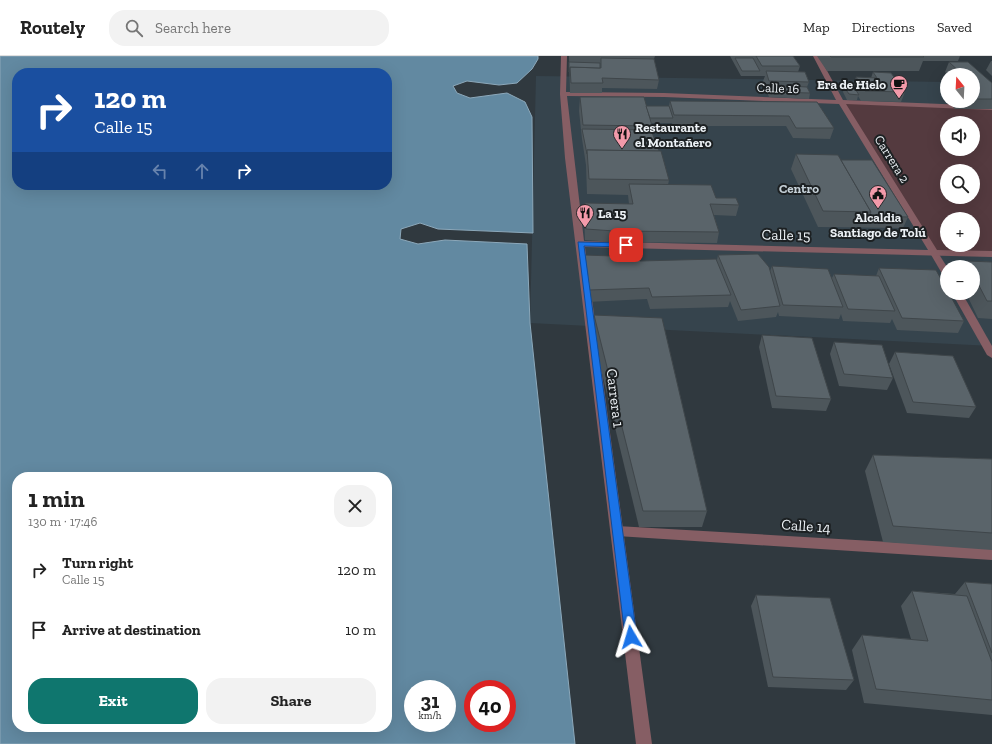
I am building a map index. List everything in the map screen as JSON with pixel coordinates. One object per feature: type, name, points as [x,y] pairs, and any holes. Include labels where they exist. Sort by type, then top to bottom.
[{"type":"street","name":"Carrera 1","points":[[564,56],[563,94],[580,244],[644,744]]},
{"type":"street","name":"Carrera 2","points":[[816,56],[841,102],[940,263]]},
{"type":"street","name":"Calle 16","points":[[563,94],[664,95],[992,108]]},
{"type":"street","name":"Calle 15","points":[[580,244],[992,254]]},
{"type":"street","points":[[961,300],[992,355]]},
{"type":"street","name":"Calle 14","points":[[617,530],[992,554]]},
{"type":"shaded area","points":[[536,76],[940,82],[940,108],[980,108],[980,82],[992,82],[992,346],[530,323]]},
{"type":"shaded area","points":[[841,102],[940,106],[940,108],[992,108],[992,254],[934,253]]},
{"type":"water","points":[[0,56],[538,56],[538,59],[532,69],[517,83],[499,85],[467,81],[453,86],[457,93],[470,98],[507,93],[525,102],[532,117],[533,233],[438,229],[420,223],[401,229],[400,239],[418,244],[445,240],[527,244],[530,323],[575,744],[0,744]]},
{"type":"building","points":[[756,56],[793,56],[800,66],[762,66]]},
{"type":"building","points":[[830,56],[923,56],[924,57],[831,57]]},
{"type":"building","points":[[601,58],[654,59],[659,80],[602,78],[603,83],[571,83],[570,67],[601,68]]},
{"type":"building","points":[[735,58],[753,58],[760,71],[742,71]]},
{"type":"building","points":[[569,62],[600,63],[600,68],[570,67],[569,72]]},
{"type":"building","points":[[949,62],[968,62],[975,68],[955,68]]},
{"type":"building","points":[[766,71],[805,72],[809,82],[769,81]]},
{"type":"building","points":[[873,72],[891,73],[905,92],[865,91],[856,77],[877,78]]},
{"type":"building","points":[[980,72],[992,83],[992,99],[980,99]]},
{"type":"building","points":[[768,85],[807,87],[810,93],[770,92]]},
{"type":"building","points":[[844,87],[854,87],[859,95],[849,94]]},
{"type":"building","points":[[580,97],[644,97],[652,126],[583,125]]},
{"type":"building","points":[[670,101],[817,102],[834,128],[796,128],[789,116],[674,115]]},
{"type":"building","points":[[646,106],[669,106],[673,118],[650,118]]},
{"type":"building","points":[[582,129],[651,130],[659,151],[587,150],[587,154]]},
{"type":"building","points":[[587,150],[661,151],[669,180],[589,179]]},
{"type":"building","points":[[796,154],[838,155],[871,212],[823,211]]},
{"type":"building","points":[[841,160],[872,160],[908,217],[869,216],[871,212]]},
{"type":"building","points":[[629,184],[711,185],[716,198],[736,198],[739,205],[710,204],[719,232],[614,231],[586,229],[585,203],[633,204]]},
{"type":"building","points":[[758,254],[769,267],[780,306],[741,310],[718,255]]},
{"type":"building","points":[[585,255],[639,257],[640,261],[716,259],[731,295],[652,297],[649,288],[589,290]]},
{"type":"building","points":[[980,262],[992,262],[992,301],[987,301],[980,288]]},
{"type":"building","points":[[772,266],[828,269],[843,307],[783,305]]},
{"type":"building","points":[[879,268],[936,270],[940,277],[940,300],[953,300],[964,321],[902,318]]},
{"type":"building","points":[[834,274],[879,276],[895,311],[848,309]]},
{"type":"building","points":[[594,315],[662,318],[707,511],[643,511]]},
{"type":"building","points":[[762,335],[812,338],[831,399],[776,396]]},
{"type":"building","points":[[834,342],[882,345],[893,378],[844,374]]},
{"type":"building","points":[[895,352],[953,356],[976,407],[913,402]]},
{"type":"building","points":[[873,455],[992,459],[992,533],[893,526]]},
{"type":"building","points":[[965,582],[992,584],[992,653]]},
{"type":"building","points":[[912,591],[967,596],[992,662],[992,700],[876,689],[862,635],[928,641]]},
{"type":"building","points":[[756,595],[830,598],[854,680],[773,677]]},
{"type":"place","name":"Era de Hielo","points":[[899,99]]},
{"type":"place","name":"Restaurante el Montañero","points":[[622,149]]},
{"type":"place","name":"Alcaldia Santiago de Tolú","points":[[878,209]]},
{"type":"place","name":"La 15","points":[[585,228]]},
{"type":"district","name":"Centro","points":[[799,188]]},
{"type":"route","points":[[626,245],[580,244],[631,637]]}]
